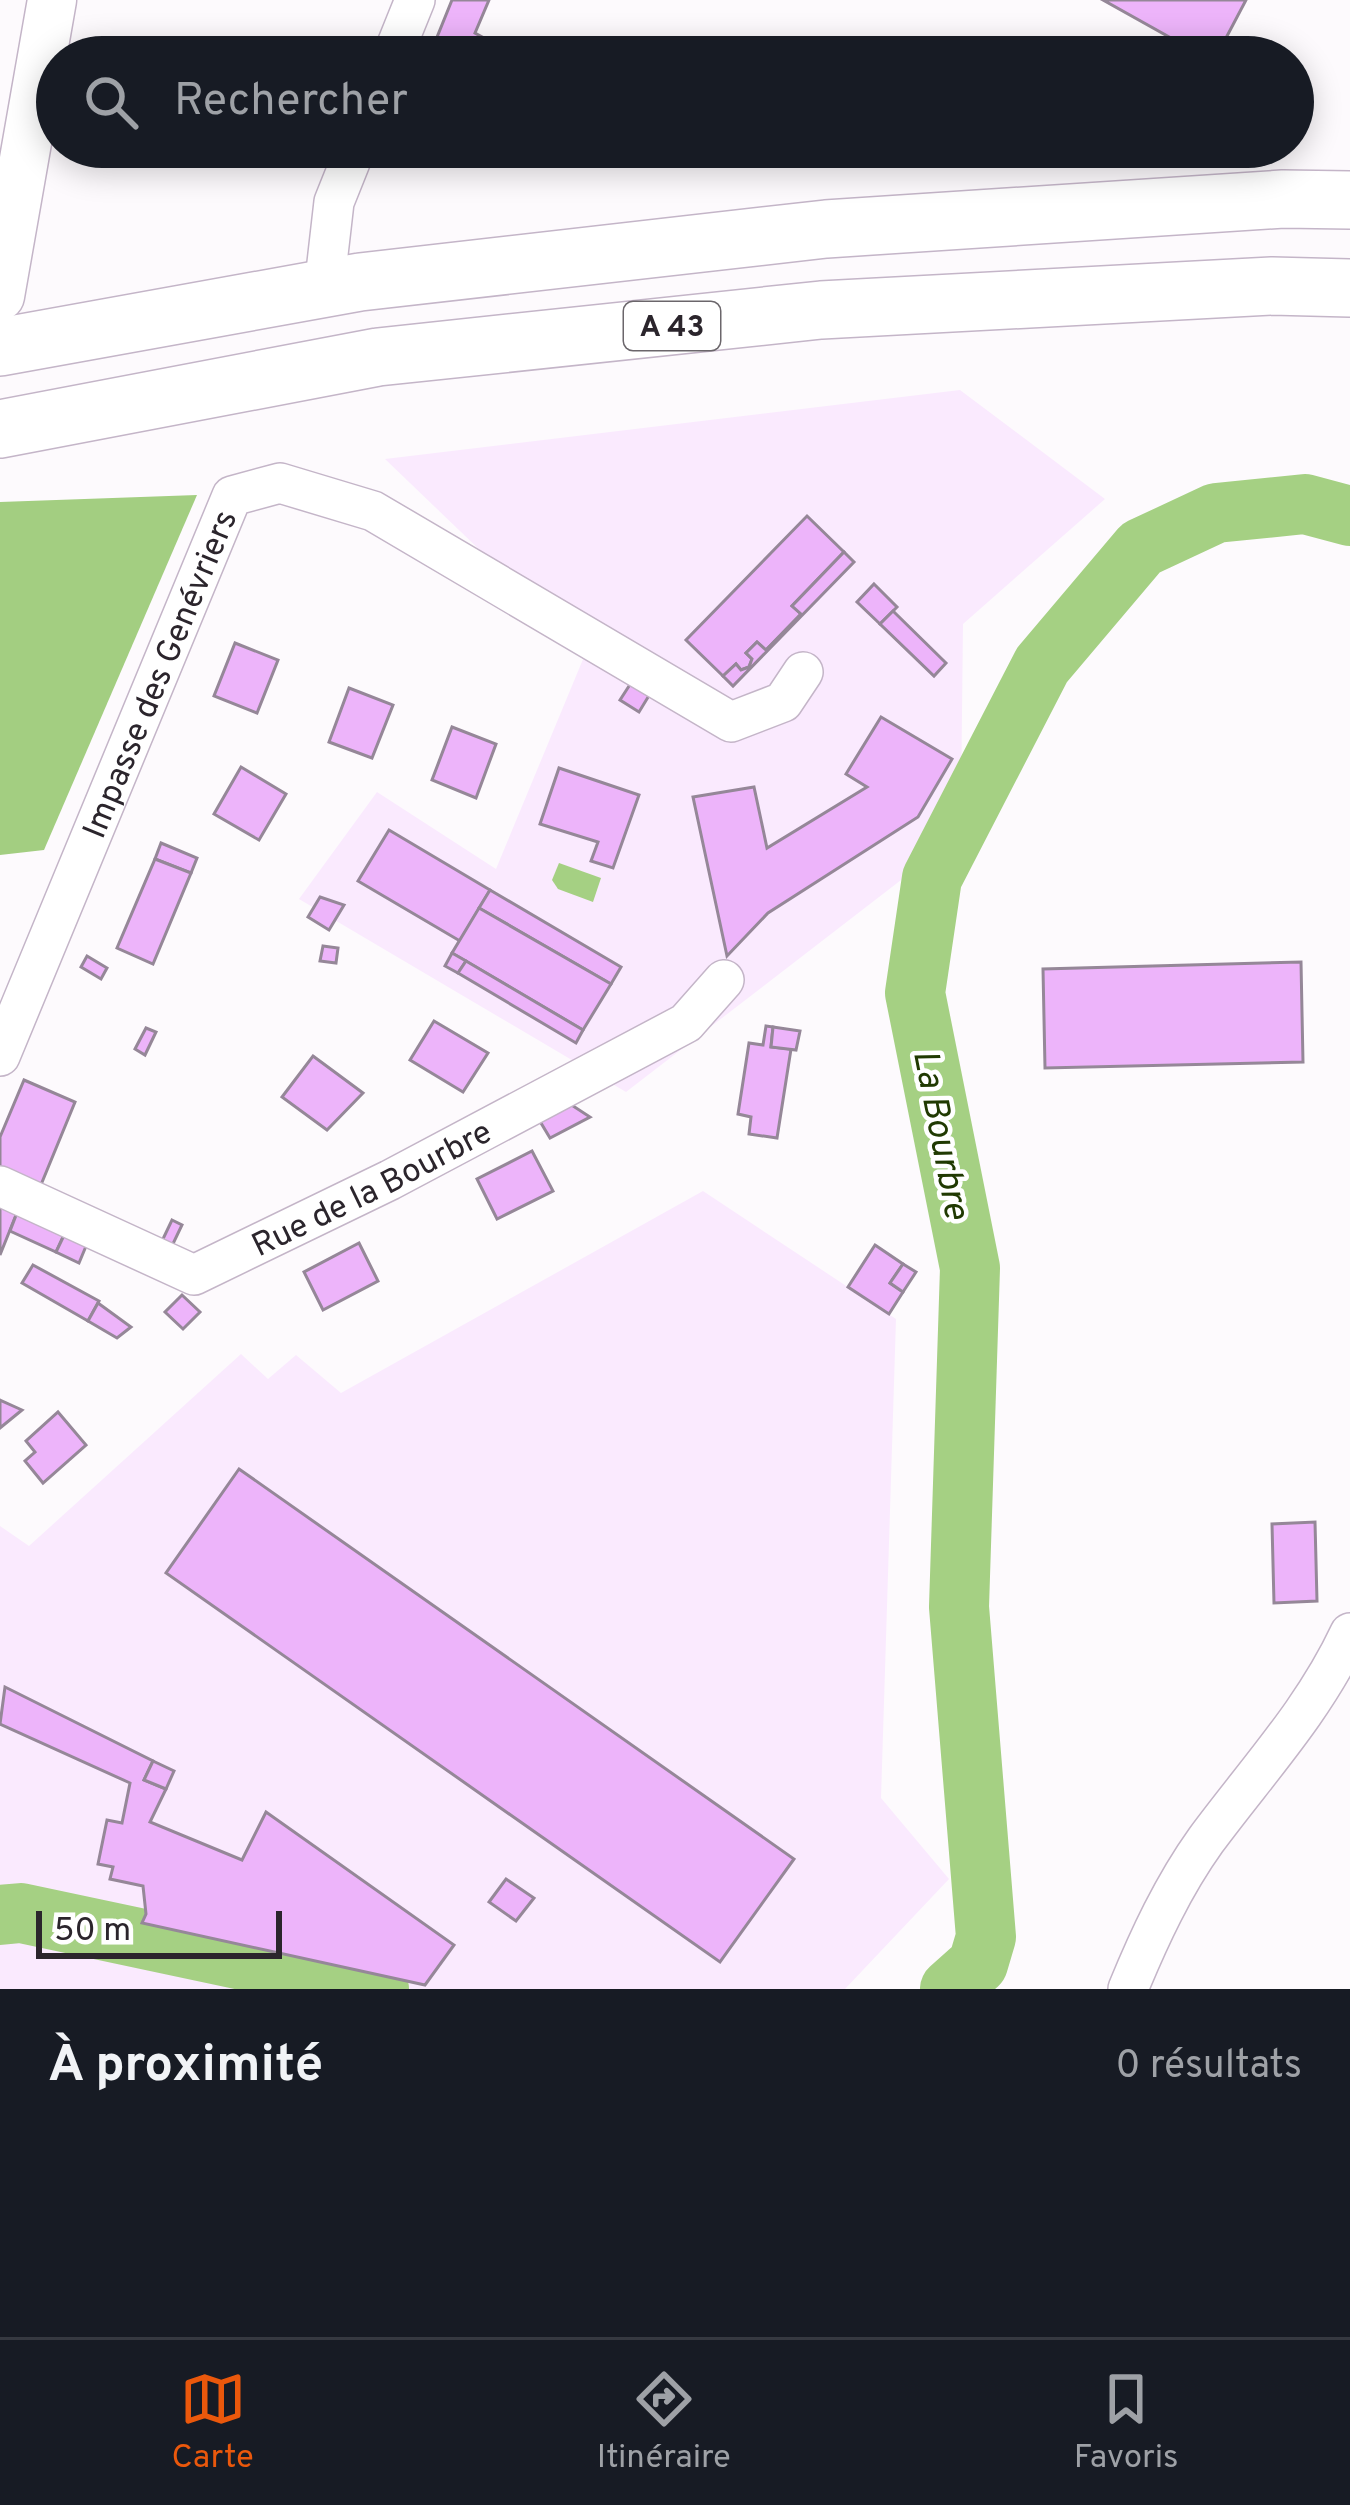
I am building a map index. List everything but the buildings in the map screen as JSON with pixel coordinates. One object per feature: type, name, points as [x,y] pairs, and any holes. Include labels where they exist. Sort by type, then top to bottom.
[{"type":"highway","points":[[0,347],[324,289],[826,229],[1283,199],[1350,200]]},
{"type":"highway","name":"A 43","points":[[0,429],[378,357],[775,315],[1272,286],[1350,288]]},
{"type":"main road","points":[[46,36],[52,0]]},
{"type":"main road","points":[[0,296],[36,95]]},
{"type":"street","points":[[400,36],[415,0]]},
{"type":"street","points":[[324,289],[334,202],[348,168]]},
{"type":"street","name":"Impasse des Genévriers","points":[[0,1055],[232,496],[280,483],[373,511],[730,722],[783,702],[803,672]]},
{"type":"street","name":"Rue de la Bourbre","points":[[0,1186],[194,1275],[390,1180],[686,1023],[724,980]]},
{"type":"street","points":[[1128,1989],[1152,1931],[1205,1842],[1281,1750],[1350,1634]]},
{"type":"shaded area","points":[[960,390],[1105,499],[963,624],[961,802],[927,860],[626,1092],[299,899],[377,792],[496,869],[586,652],[385,459]]},
{"type":"shaded area","points":[[197,495],[44,850],[0,855],[0,502]]},
{"type":"shaded area","points":[[559,863],[601,878],[593,902],[558,889],[552,880]]},
{"type":"shaded area","points":[[703,1191],[896,1319],[881,1798],[949,1879],[845,1989],[0,1989],[0,1526],[29,1546],[241,1354],[268,1379],[296,1355],[341,1393]]},
{"type":"waterway","name":"La Bourbre","points":[[950,1989],[978,1964],[986,1937],[959,1607],[970,1268],[915,993],[932,878],[1042,665],[1141,548],[1216,513],[1305,504],[1350,516]]},
{"type":"waterway","name":"La Bourbre","points":[[0,1915],[21,1913],[379,1989]]}]
